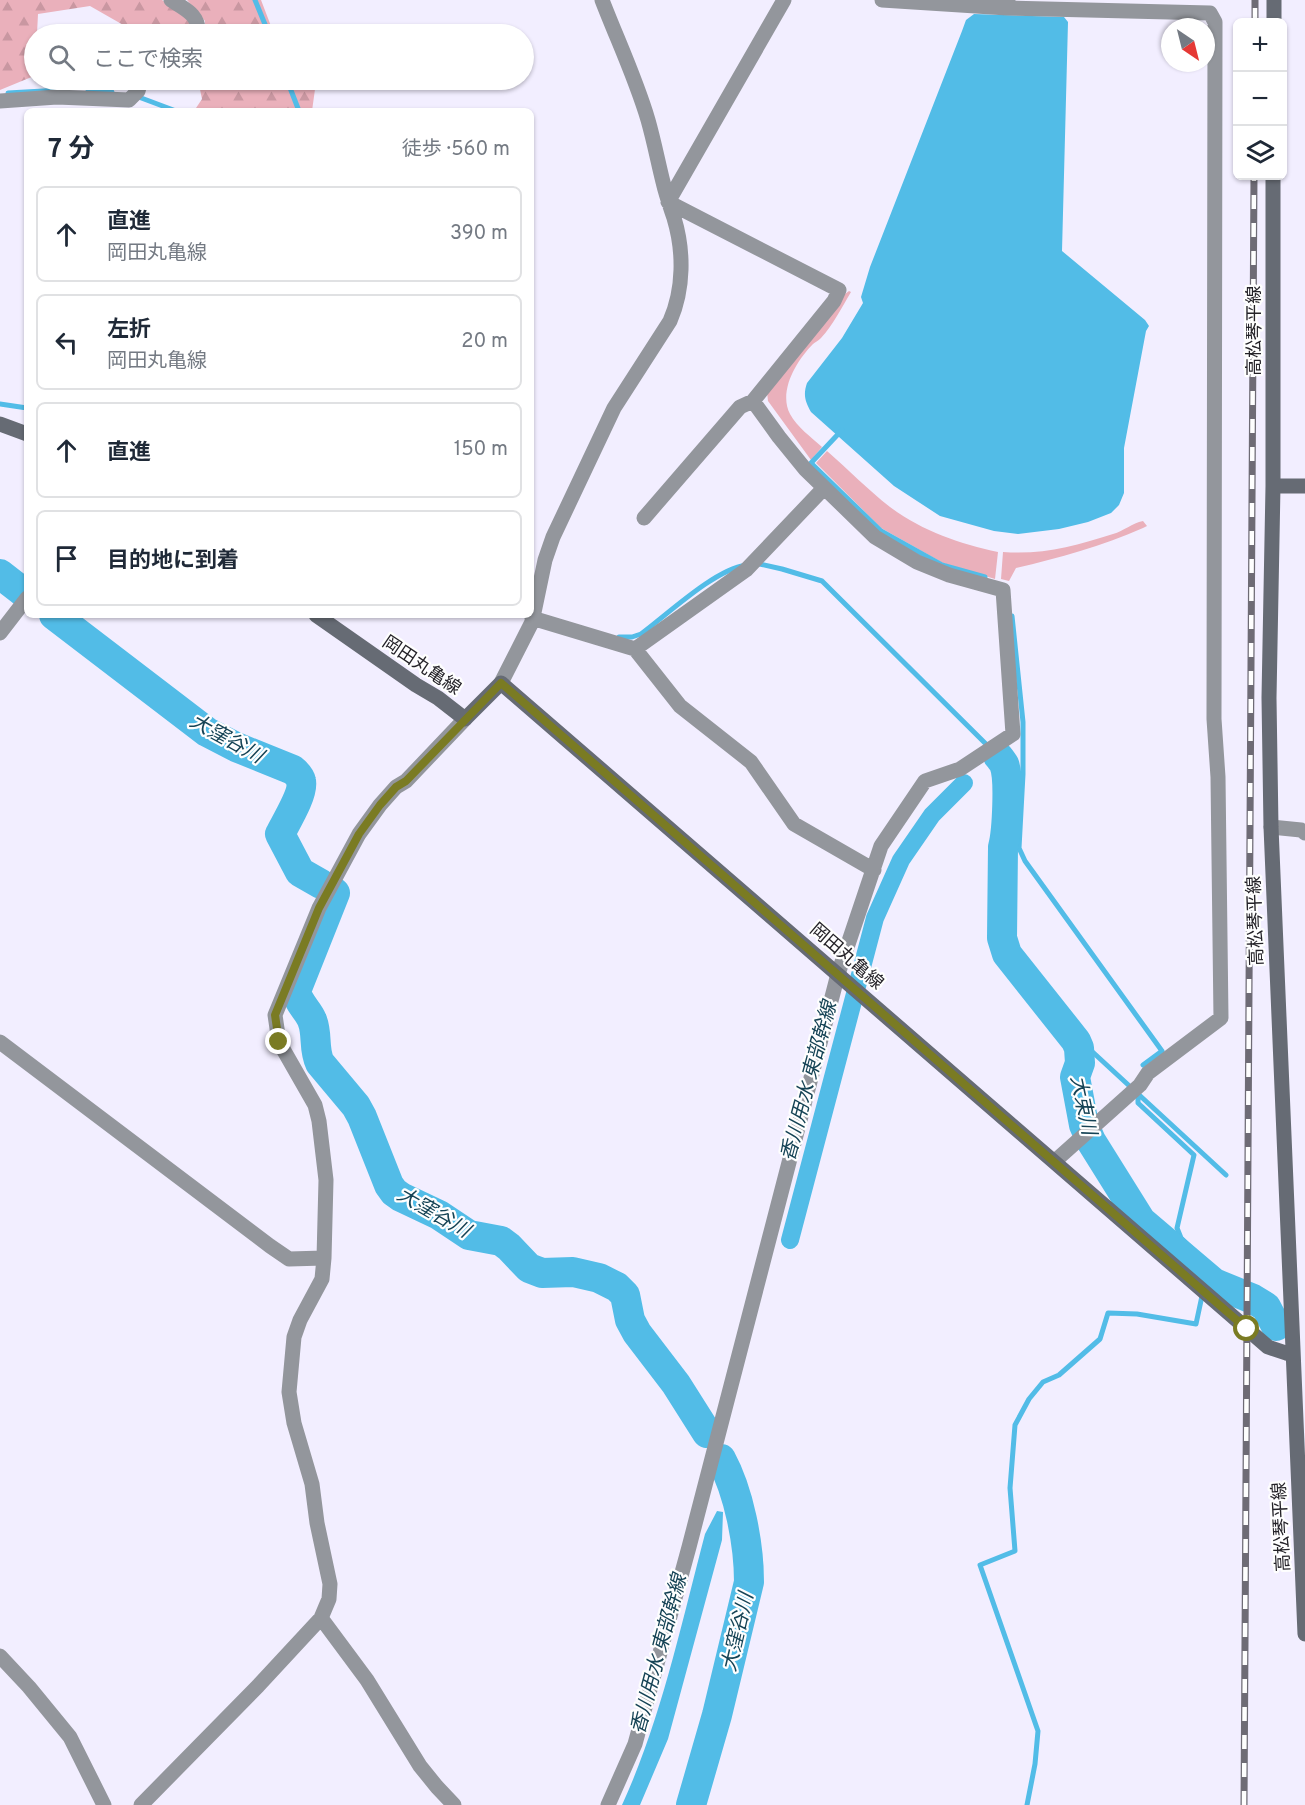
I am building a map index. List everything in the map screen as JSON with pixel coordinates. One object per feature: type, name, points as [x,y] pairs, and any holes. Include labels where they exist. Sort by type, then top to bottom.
[{"type":"main road","points":[[1274,0],[1274,18]]},
{"type":"main road","name":"高松琴平線","points":[[1274,180],[1273,486],[1269,698],[1271,827],[1292,1353]]},
{"type":"main road","points":[[0,424],[24,433]]},
{"type":"main road","points":[[1273,486],[1305,486]]},
{"type":"main road","name":"岡田丸亀線","points":[[320,618],[465,719],[501,683],[1268,1347],[1292,1353]]},
{"type":"main road","points":[[1292,1353],[1300,1419]]},
{"type":"main road","name":"高松琴平線","points":[[1300,1419],[1305,1634]]},
{"type":"street","points":[[171,0],[192,14],[197,24]]},
{"type":"street","points":[[534,608],[544,560],[553,537],[614,408],[670,321],[679,293],[680,242],[674,217],[668,202],[647,119],[602,0]]},
{"type":"street","points":[[668,202],[784,0]]},
{"type":"street","points":[[882,0],[1210,13],[1215,22],[1214,719],[1218,777],[1221,1018],[1148,1073],[1135,1089],[1054,1161]]},
{"type":"street","points":[[0,102],[57,97],[129,100],[136,90]]},
{"type":"street","points":[[644,518],[740,407],[753,401],[834,302],[839,290],[668,202]]},
{"type":"street","points":[[608,1805],[638,1733],[765,1258],[881,846],[925,781],[960,769],[1013,734],[1003,590],[949,575],[917,562],[875,537],[805,469],[753,401]]},
{"type":"street","points":[[635,649],[750,564],[824,488]]},
{"type":"street","points":[[0,633],[24,602]]},
{"type":"street","points":[[534,613],[635,649],[680,706],[751,762],[794,824],[874,870]]},
{"type":"street","points":[[501,683],[531,618]]},
{"type":"street","points":[[141,1805],[321,1618],[329,1599],[330,1584],[312,1484],[294,1423],[289,1392],[294,1336],[322,1279],[326,1180],[315,1106],[279,1042],[275,1015],[319,908],[359,834],[396,787],[406,781],[465,719]]},
{"type":"street","points":[[1271,827],[1301,830],[1305,833]]},
{"type":"street","points":[[0,1042],[270,1246],[290,1259],[324,1258]]},
{"type":"street","points":[[321,1618],[367,1680],[420,1766],[454,1805]]},
{"type":"street","points":[[0,1656],[29,1687],[69,1737],[104,1805]]},
{"type":"green space","points":[[0,0],[162,0],[186,17],[190,24],[122,24],[90,6],[38,14],[38,24],[24,24],[24,80],[0,90]]},
{"type":"green space","points":[[187,0],[261,0],[270,24],[205,24],[205,21]]},
{"type":"green space","points":[[200,90],[315,90],[312,108],[196,108],[202,99]]},
{"type":"green space","points":[[849,291],[851,292],[837,316],[821,338],[801,358],[788,386],[786,396],[790,414],[800,428],[822,447],[811,460],[768,401],[767,392]]},
{"type":"green space","points":[[827,451],[874,494],[915,523],[942,536],[998,552],[995,579],[943,563],[881,528],[816,463]]},
{"type":"green space","points":[[1143,521],[1147,526],[1080,551],[1016,568],[1009,581],[1001,579],[1003,552],[1045,551],[1072,546],[1117,533]]},
{"type":"water","points":[[974,14],[1064,17],[1068,22],[1062,251],[1145,320],[1149,326],[1146,331],[1124,448],[1124,493],[1119,505],[1111,513],[1088,522],[1059,529],[1018,534],[994,531],[940,516],[894,486],[811,412],[805,398],[807,383],[842,338],[863,303],[861,297],[870,267],[966,20]]},
{"type":"water","points":[[717,1511],[723,1512],[722,1540],[668,1739],[640,1805],[622,1805],[636,1773],[659,1706],[705,1534]]},
{"type":"waterway","points":[[255,0],[265,24]]},
{"type":"waterway","points":[[8,93],[61,90]]},
{"type":"waterway","points":[[291,90],[298,108]]},
{"type":"waterway","points":[[88,91],[112,92]]},
{"type":"waterway","points":[[136,96],[168,108]]},
{"type":"waterway","points":[[0,404],[24,408]]},
{"type":"waterway","points":[[842,430],[811,463],[881,531],[942,565],[985,577]]},
{"type":"waterway","points":[[755,563],[822,581],[998,756]]},
{"type":"waterway","points":[[619,637],[641,634],[706,584],[720,575],[746,565]]},
{"type":"waterway","name":"大窪谷川","points":[[0,574],[24,593]]},
{"type":"waterway","points":[[1012,616],[1023,722],[1019,848],[1025,861],[1162,1051],[1143,1065]]},
{"type":"waterway","name":"大窪谷川","points":[[58,618],[207,732],[297,773],[301,781],[300,793],[280,834],[300,872],[321,884]]},
{"type":"waterway","name":"大束川","points":[[998,756],[1006,771],[1007,792],[1007,818],[1003,847],[1002,938],[1007,954],[1076,1041],[1080,1063],[1075,1077],[1084,1125],[1091,1141],[1141,1221],[1214,1283],[1253,1299],[1266,1307],[1276,1326]]},
{"type":"waterway","points":[[1006,774],[1023,774]]},
{"type":"waterway","name":"香川用水 東部幹線","points":[[790,1240],[875,918],[901,860],[932,815],[964,783]]},
{"type":"waterway","points":[[1007,833],[1009,851],[1007,934],[1010,948],[1017,960],[1085,1045],[1226,1175]]},
{"type":"waterway","name":"大窪谷川","points":[[335,893],[296,991],[314,1025],[320,1063],[356,1106],[389,1185],[401,1197],[439,1215],[469,1235],[501,1241],[529,1268],[542,1273],[573,1272],[599,1278],[617,1287],[625,1295],[630,1320],[637,1333],[676,1384],[707,1433]]},
{"type":"waterway","points":[[1138,1092],[1138,1103],[1194,1155],[1177,1228],[1181,1238],[1207,1264],[1204,1286]]},
{"type":"waterway","points":[[1027,1805],[1035,1764],[1038,1731],[980,1565],[1015,1551],[1010,1488],[1015,1425],[1029,1399],[1043,1382],[1059,1375],[1100,1339],[1108,1313],[1137,1314],[1196,1324],[1202,1296]]},
{"type":"waterway","name":"大窪谷川","points":[[691,1805],[717,1715],[749,1582],[742,1519],[733,1487],[721,1459]]},
{"type":"railway","points":[[1255,0],[1255,18]]},
{"type":"railway","points":[[1244,1805],[1254,180]]},
{"type":"route","points":[[279,1042],[275,1015],[319,908],[359,834],[396,787],[406,781],[501,683],[1247,1329]]}]
